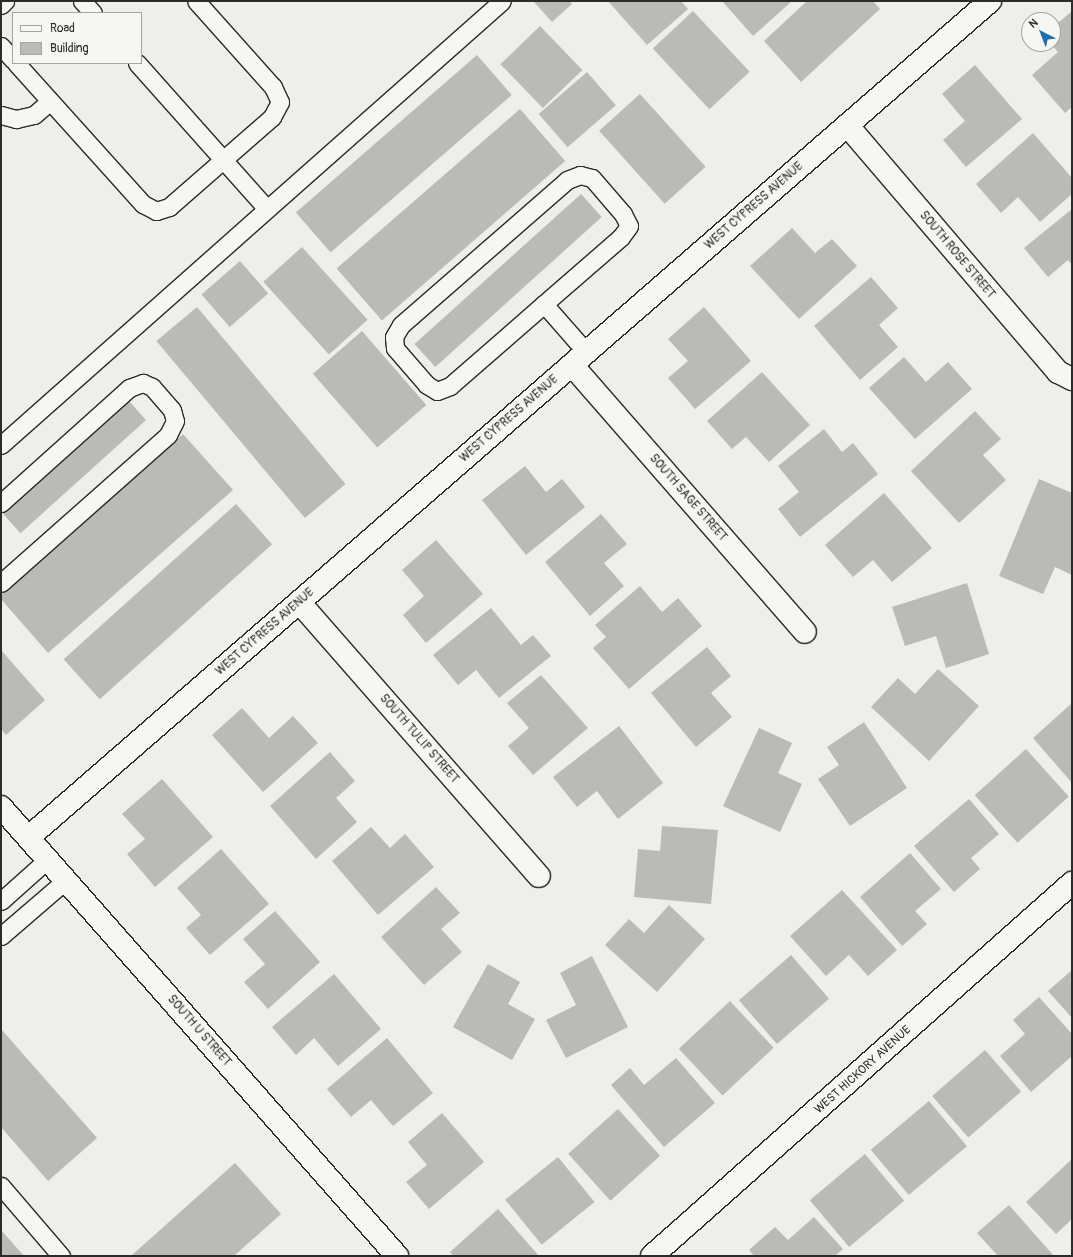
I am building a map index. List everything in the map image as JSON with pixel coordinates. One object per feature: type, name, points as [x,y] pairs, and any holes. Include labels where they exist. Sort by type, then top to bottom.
[{"type":"street","name":"WEST CYPRESS AVENUE","points":[[29,837],[990,1]]},
{"type":"street","name":"SOUTH ROSE STREET","points":[[847,125],[1058,372],[1072,380]]},
{"type":"street","name":"SOUTH SAGE STREET","points":[[579,358],[805,632]]},
{"type":"street","name":"SOUTH TULIP STREET","points":[[299,602],[540,876]]},
{"type":"street","name":"SOUTH U STREET","points":[[1,807],[397,1256]]},
{"type":"street","name":"WEST HICKORY AVENUE","points":[[652,1256],[1072,883]]},
{"type":"lane","points":[[1,5],[5,1]]},
{"type":"lane","points":[[82,1],[91,12]]},
{"type":"lane","points":[[17,64],[143,204],[156,211],[169,207],[272,117],[280,102],[273,88],[196,1]]},
{"type":"lane","points":[[1,445],[502,1]]},
{"type":"lane","points":[[1,46],[12,59]]},
{"type":"lane","points":[[138,64],[267,209]]},
{"type":"lane","points":[[1,115],[16,119],[34,115],[50,101]]},
{"type":"lane","points":[[580,175],[592,178],[623,214],[629,226],[621,237],[544,304],[450,386],[437,391],[427,385],[395,348],[394,337],[401,325],[567,180],[580,175]]},
{"type":"lane","points":[[544,304],[579,358]]},
{"type":"lane","points":[[1,503],[130,388],[143,383],[152,387],[172,410],[175,421],[168,435],[1,583]]},
{"type":"lane","points":[[1,901],[48,859]]},
{"type":"lane","points":[[1,936],[66,880]]},
{"type":"lane","points":[[1,1186],[61,1256]]},
{"type":"building","points":[[569,1],[572,4],[552,22],[534,2]]},
{"type":"building","points":[[608,1],[681,1],[688,9],[647,45]]},
{"type":"building","points":[[722,1],[792,1],[753,36]]},
{"type":"building","points":[[807,1],[873,1],[880,9],[801,82],[764,41]]},
{"type":"building","points":[[693,11],[750,72],[709,109],[653,49]]},
{"type":"building","points":[[1071,12],[1072,107],[1065,113],[1032,75],[1058,52],[1061,52],[1061,20]]},
{"type":"building","points":[[540,26],[582,70],[543,108],[500,64]]},
{"type":"building","points":[[477,55],[512,95],[331,252],[296,212]]},
{"type":"building","points":[[975,65],[1022,119],[966,167],[943,140],[965,121],[942,94]]},
{"type":"building","points":[[587,72],[616,105],[568,147],[539,114]]},
{"type":"building","points":[[640,94],[706,167],[665,204],[599,131]]},
{"type":"building","points":[[520,109],[565,161],[382,320],[337,268]]},
{"type":"building","points":[[1033,133],[1072,178],[1072,194],[1040,222],[1018,197],[1001,213],[976,184]]},
{"type":"building","points":[[581,194],[602,217],[435,367],[415,344]]},
{"type":"building","points":[[1072,209],[1072,265],[1068,260],[1048,277],[1024,248]]},
{"type":"building","points":[[792,228],[815,253],[832,239],[857,266],[799,319],[750,266]]},
{"type":"building","points":[[302,247],[368,320],[329,355],[263,282]]},
{"type":"building","points":[[240,261],[268,293],[230,327],[202,294]]},
{"type":"building","points":[[871,277],[898,308],[879,325],[898,347],[860,380],[814,326]]},
{"type":"building","points":[[197,307],[345,484],[305,518],[156,341]]},
{"type":"building","points":[[704,307],[751,361],[695,409],[668,378],[688,361],[668,339]]},
{"type":"building","points":[[362,331],[426,405],[377,448],[313,374]]},
{"type":"building","points":[[904,357],[926,382],[948,362],[972,389],[915,439],[869,388]]},
{"type":"building","points":[[762,372],[810,425],[769,462],[746,437],[732,449],[707,421]]},
{"type":"building","points":[[128,400],[146,420],[20,533],[2,513]]},
{"type":"building","points":[[975,411],[1001,439],[983,455],[1006,480],[959,523],[911,471]]},
{"type":"building","points":[[824,429],[842,452],[853,443],[878,474],[800,537],[778,509],[799,492],[778,466]]},
{"type":"building","points":[[183,434],[233,490],[48,653],[1,599],[1,595]]},
{"type":"building","points":[[525,466],[546,492],[562,479],[585,507],[526,555],[482,500]]},
{"type":"building","points":[[1039,479],[1072,493],[1072,575],[1055,567],[1043,594],[999,576]]},
{"type":"building","points":[[884,493],[932,548],[892,582],[873,560],[853,577],[825,545]]},
{"type":"building","points":[[236,504],[272,544],[100,699],[64,659]]},
{"type":"building","points":[[601,514],[627,544],[604,563],[624,586],[590,616],[545,562]]},
{"type":"building","points":[[436,540],[483,594],[426,643],[403,615],[424,596],[402,570]]},
{"type":"building","points":[[967,583],[989,654],[946,668],[936,636],[905,646],[892,607]]},
{"type":"building","points":[[640,586],[662,612],[678,598],[702,626],[629,689],[593,648],[606,637],[595,625]]},
{"type":"building","points":[[491,608],[521,645],[533,635],[551,656],[499,698],[476,670],[458,685],[433,655]]},
{"type":"building","points":[[707,647],[731,676],[711,693],[732,717],[696,747],[651,693]]},
{"type":"building","points":[[1,650],[45,700],[6,735],[1,729]]},
{"type":"building","points":[[938,669],[979,706],[929,761],[871,707],[898,678],[915,694]]},
{"type":"building","points":[[541,675],[588,728],[533,775],[508,746],[529,728],[507,703]]},
{"type":"building","points":[[1072,703],[1072,783],[1033,738]]},
{"type":"building","points":[[242,708],[269,738],[293,716],[318,743],[263,792],[212,735]]},
{"type":"building","points":[[864,722],[907,788],[850,826],[818,779],[839,765],[827,747]]},
{"type":"building","points":[[619,726],[663,783],[618,819],[597,791],[577,807],[553,777]]},
{"type":"building","points":[[759,728],[792,743],[778,773],[802,784],[780,832],[723,806]]},
{"type":"building","points":[[1026,749],[1069,797],[1018,843],[975,795]]},
{"type":"building","points":[[330,752],[355,781],[336,798],[357,822],[316,859],[270,806]]},
{"type":"building","points":[[162,779],[213,837],[155,887],[127,854],[145,839],[122,814]]},
{"type":"building","points":[[969,799],[999,834],[971,858],[980,869],[954,892],[914,846]]},
{"type":"building","points":[[662,826],[718,830],[711,904],[634,897],[638,849],[660,851]]},
{"type":"building","points":[[371,827],[390,848],[405,834],[434,867],[378,915],[332,861]]},
{"type":"building","points":[[221,849],[269,904],[210,955],[186,928],[201,915],[177,888]]},
{"type":"building","points":[[910,853],[941,889],[915,911],[927,924],[902,946],[860,897]]},
{"type":"building","points":[[436,887],[460,913],[441,929],[462,952],[424,985],[381,937]]},
{"type":"building","points":[[842,890],[897,950],[868,976],[849,955],[826,976],[790,936]]},
{"type":"building","points":[[669,905],[705,939],[657,992],[605,945],[629,919],[644,933]]},
{"type":"building","points":[[275,911],[320,962],[268,1009],[244,982],[265,964],[243,939]]},
{"type":"building","points":[[791,955],[829,999],[777,1044],[739,1000]]},
{"type":"building","points":[[592,956],[628,1027],[566,1058],[546,1020],[576,1005],[560,973]]},
{"type":"building","points":[[488,964],[520,982],[508,1004],[535,1019],[512,1060],[453,1027]]},
{"type":"building","points":[[1072,970],[1072,1018],[1048,991]]},
{"type":"building","points":[[334,974],[381,1029],[338,1066],[314,1038],[296,1055],[272,1027]]},
{"type":"building","points":[[1039,997],[1072,1034],[1072,1056],[1031,1092],[1000,1056],[1025,1034],[1013,1020]]},
{"type":"building","points":[[730,1001],[774,1048],[722,1096],[679,1049]]},
{"type":"building","points":[[1,1029],[97,1138],[48,1181],[1,1127]]},
{"type":"building","points":[[387,1038],[433,1093],[393,1126],[371,1100],[351,1117],[327,1089]]},
{"type":"building","points":[[985,1050],[1021,1092],[968,1137],[932,1096]]},
{"type":"building","points":[[676,1058],[715,1103],[664,1147],[611,1085],[630,1068],[644,1085]]},
{"type":"building","points":[[929,1101],[967,1146],[909,1195],[871,1150]]},
{"type":"building","points":[[618,1109],[660,1156],[610,1201],[568,1154]]},
{"type":"building","points":[[442,1113],[484,1162],[429,1209],[406,1182],[427,1165],[408,1142]]},
{"type":"building","points":[[865,1154],[904,1201],[849,1247],[810,1200]]},
{"type":"building","points":[[558,1157],[595,1202],[542,1245],[505,1200]]},
{"type":"building","points":[[1072,1159],[1072,1219],[1056,1234],[1026,1202]]},
{"type":"building","points":[[235,1163],[281,1214],[234,1256],[131,1256]]},
{"type":"building","points":[[1009,1205],[1054,1256],[998,1256],[977,1233]]},
{"type":"building","points":[[498,1209],[539,1256],[453,1256],[450,1252]]},
{"type":"building","points":[[814,1217],[843,1249],[835,1256],[754,1256],[749,1250],[775,1227],[788,1240]]},
{"type":"building","points":[[1,1230],[24,1256],[1,1256]]}]
